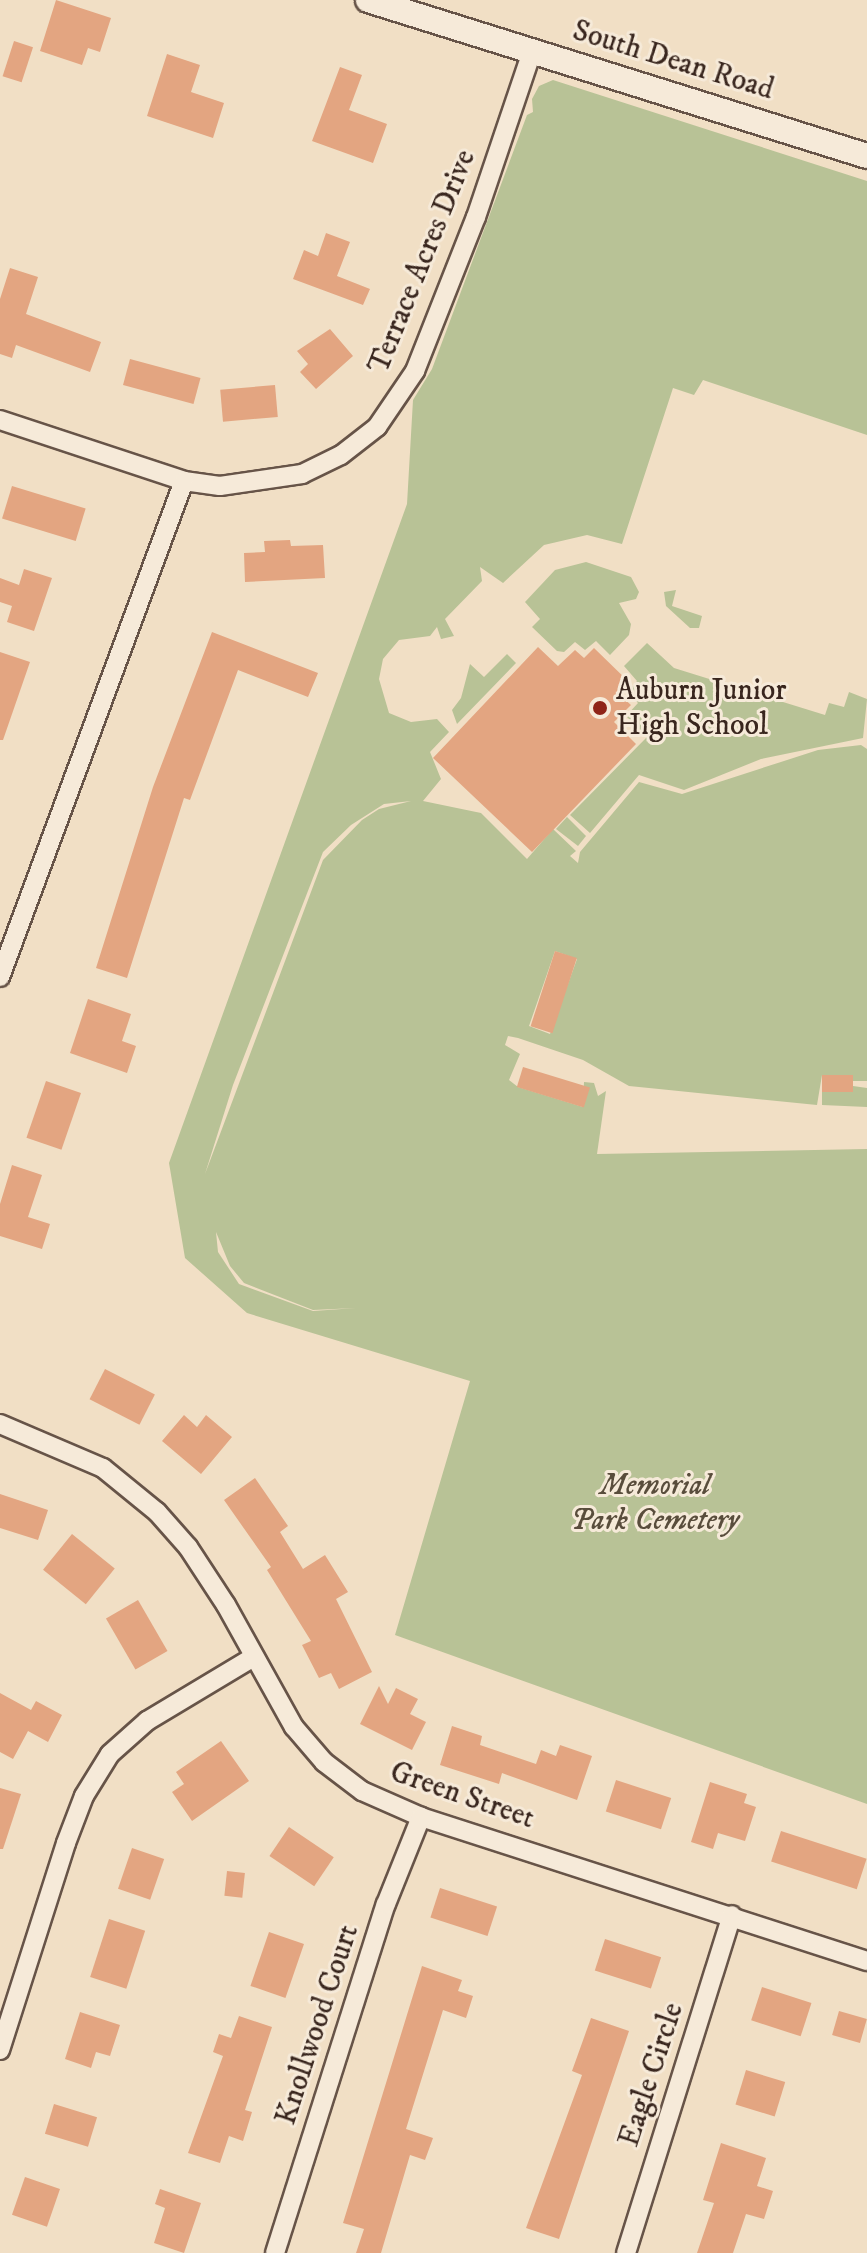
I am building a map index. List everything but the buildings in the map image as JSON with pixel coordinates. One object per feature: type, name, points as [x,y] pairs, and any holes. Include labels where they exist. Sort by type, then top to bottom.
[{"type":"street","name":"South Dean Road","points":[[368,0],[867,156]]},
{"type":"street","name":"Terrace Acres Drive","points":[[0,420],[184,481],[259,483],[302,474],[341,455],[377,427],[415,371],[476,217],[532,52]]},
{"type":"street","points":[[0,977],[184,481]]},
{"type":"street","name":"Green Street","points":[[0,1424],[103,1468],[157,1512],[188,1547],[294,1727],[324,1762],[362,1791],[421,1817],[867,1961]]},
{"type":"street","points":[[0,2050],[66,1843],[84,1796],[110,1754],[147,1721],[252,1658]]},
{"type":"street","name":"Knollwood Court","points":[[275,2253],[386,1904],[421,1817]]},
{"type":"street","name":"Eagle Circle","points":[[626,2253],[732,1915]]},
{"type":"green space","name":"Auburn Junior High School","points":[[553,80],[867,181],[867,435],[703,380],[694,395],[673,388],[622,544],[587,535],[544,545],[503,583],[480,567],[482,581],[445,619],[454,636],[441,639],[437,627],[430,636],[399,640],[383,659],[379,679],[389,713],[411,722],[437,719],[449,732],[430,752],[441,779],[423,801],[481,813],[527,859],[553,829],[576,851],[570,856],[578,863],[580,852],[639,782],[682,794],[818,750],[861,745],[867,749],[867,1081],[853,1081],[852,1075],[822,1075],[817,1105],[629,1086],[583,1060],[518,1038],[508,1036],[505,1045],[520,1054],[509,1080],[518,1087],[583,1107],[584,1082],[594,1083],[598,1096],[606,1091],[597,1154],[867,1149],[867,1804],[395,1635],[470,1381],[247,1313],[185,1258],[169,1163],[407,504],[413,400],[432,369],[527,115],[533,112],[532,99],[539,86]],"holes":[[[411,801],[379,809],[362,820],[323,860],[205,1174],[233,1085],[323,852],[351,825],[384,804]],[[555,951],[577,959],[550,1034],[529,1026]],[[216,1232],[230,1266],[244,1283],[313,1310],[356,1308],[313,1311],[239,1284],[218,1252]]]},
{"type":"green space","points":[[586,562],[631,577],[639,592],[636,599],[619,603],[631,624],[629,635],[610,655],[596,641],[585,650],[575,642],[564,652],[557,651],[532,627],[540,619],[525,602],[555,570]]},
{"type":"green space","points":[[676,590],[672,606],[702,616],[699,628],[690,628],[666,606],[664,592]]},
{"type":"green space","points":[[647,643],[674,668],[825,715],[829,703],[844,707],[849,692],[867,699],[863,738],[761,759],[684,790],[639,775],[590,833],[570,815],[647,737],[626,716],[638,703],[628,692],[637,681],[624,666]]},
{"type":"green space","points":[[507,654],[516,663],[457,724],[452,710],[461,698],[470,664],[484,677]]},
{"type":"green space","points":[[567,817],[586,836],[578,846],[556,829]]},
{"type":"green space","points":[[853,1086],[867,1088],[867,1107],[822,1105],[822,1092],[853,1091]]},
{"type":"place","name":"Auburn Junior High School","points":[[600,708]]},
{"type":"park label","name":"Memorial Park Cemetery","points":[[655,1503]]}]
